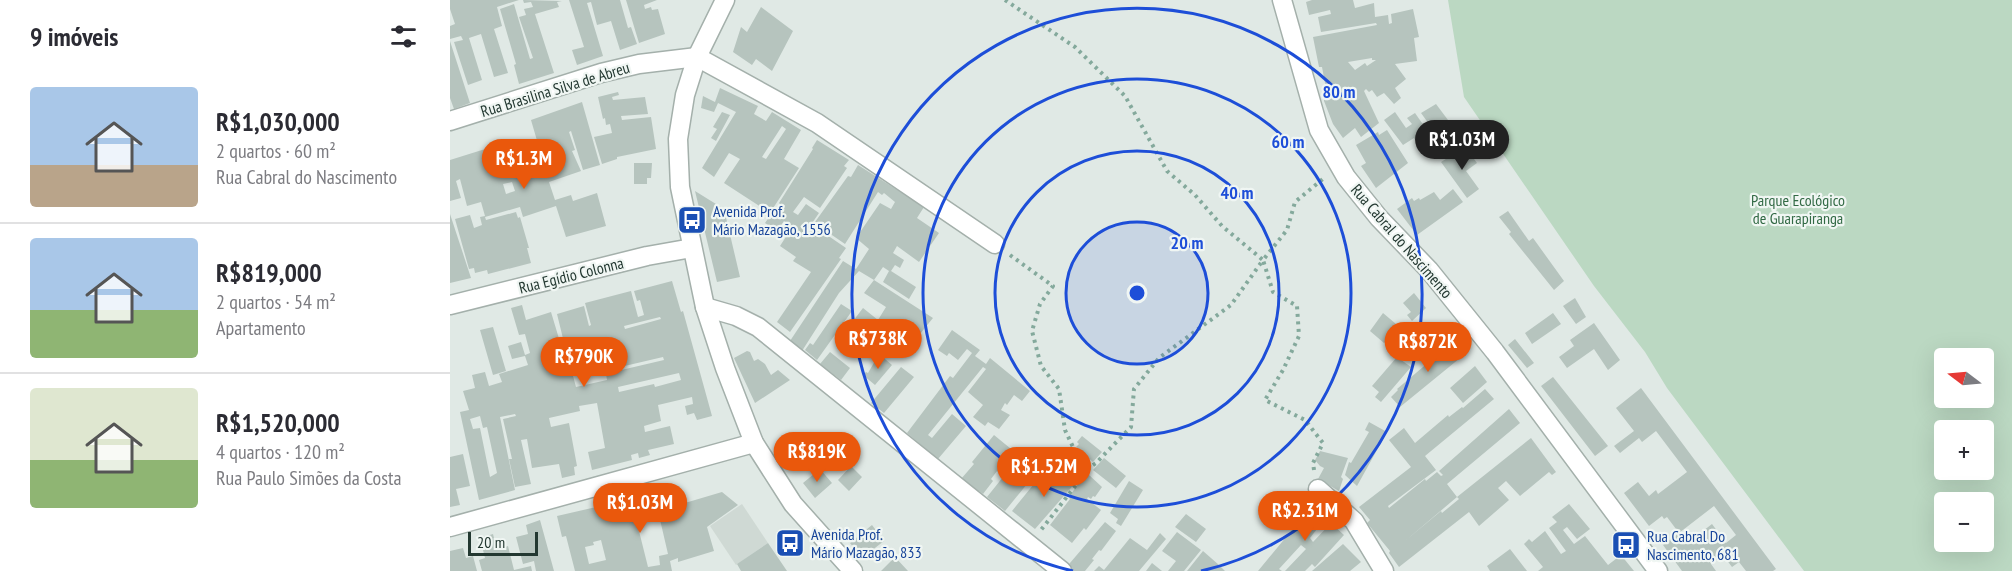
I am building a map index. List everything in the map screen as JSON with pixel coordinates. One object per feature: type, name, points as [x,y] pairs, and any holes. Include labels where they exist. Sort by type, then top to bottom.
[{"type":"street","points":[[726,0],[697,57],[685,95],[678,139],[680,187],[692,248],[705,307],[725,368],[754,442],[794,504],[849,569]]},
{"type":"street","name":"Rua Cabral do Nascimento","points":[[1282,0],[1319,130],[1340,168],[1379,218],[1429,270],[1495,352],[1658,571]]},
{"type":"street","points":[[697,57],[817,123],[995,244]]},
{"type":"street","name":"Rua Brasilina Silva de Abreu","points":[[450,121],[601,73],[639,64],[697,57]]},
{"type":"street","name":"Rua Egídio Colonna","points":[[450,305],[646,256],[692,248]]},
{"type":"street","points":[[705,307],[735,316],[758,327],[1062,571]]},
{"type":"street","points":[[450,527],[754,442]]},
{"type":"street","points":[[1318,489],[1354,521],[1384,571]]},
{"type":"path","points":[[1005,0],[1075,47],[1125,96],[1167,171],[1195,195],[1222,225],[1263,260],[1273,292],[1297,306],[1299,336],[1283,370],[1265,400],[1305,420],[1323,443],[1313,463],[1318,489]]},
{"type":"path","points":[[1030,544],[1090,467],[1131,427],[1134,389],[1159,358],[1231,305],[1287,230],[1296,202],[1323,178],[1340,168]]},
{"type":"path","points":[[995,244],[1053,286],[1040,304],[1032,331],[1041,366],[1059,389],[1065,430],[1073,447],[1090,467]]},
{"type":"shaded area","points":[[742,504],[768,543],[736,565],[710,526]]},
{"type":"green space","name":"Parque Ecológico de Guarapiranga","points":[[1448,0],[2012,0],[2012,571],[1804,571],[1667,388],[1645,352],[1594,286],[1464,97]]},
{"type":"building","points":[[450,0],[519,0],[497,7],[502,26],[494,29],[508,73],[494,77],[481,34],[469,38],[482,80],[468,85],[454,42],[463,40],[461,36],[450,39],[450,26],[455,24],[450,9]]},
{"type":"building","points":[[523,0],[562,1],[557,2],[559,7],[535,14],[554,73],[519,84],[514,65],[516,64],[500,9],[514,4],[530,59],[533,58],[519,17],[526,15],[524,9],[533,7],[531,2],[524,3]]},
{"type":"building","points":[[569,0],[620,0],[628,28],[631,27],[637,44],[620,50],[611,21],[597,25],[591,2],[587,3],[603,56],[577,65],[572,50],[584,47]]},
{"type":"building","points":[[626,0],[657,0],[644,5],[645,9],[651,7],[652,10],[658,9],[665,34],[639,43]]},
{"type":"building","points":[[1353,0],[1355,8],[1374,3],[1375,17],[1388,15],[1389,24],[1392,23],[1391,14],[1413,9],[1419,37],[1414,38],[1417,61],[1395,64],[1406,79],[1395,88],[1401,98],[1394,104],[1384,93],[1377,97],[1372,90],[1364,91],[1379,123],[1361,137],[1355,128],[1343,138],[1333,124],[1324,101],[1324,96],[1327,95],[1325,83],[1313,37],[1377,25],[1376,23],[1321,32],[1318,17],[1331,14],[1330,10],[1309,15],[1306,2]],"holes":[[[1372,58],[1376,60],[1367,66],[1365,63],[1355,70],[1348,62]]]},
{"type":"building","points":[[761,7],[793,31],[772,71],[756,59],[752,65],[733,52],[741,27],[747,32]]},
{"type":"building","points":[[450,41],[470,103],[454,109],[450,98]]},
{"type":"building","points":[[720,88],[758,106],[754,114],[766,121],[772,112],[801,130],[784,159],[799,168],[770,213],[724,183],[740,159],[729,153],[714,177],[702,168],[736,112],[718,103],[714,112],[701,108],[703,96],[715,102]],"holes":[[[782,126],[786,129],[766,159],[762,157]]]},
{"type":"building","points":[[618,92],[619,95],[612,97],[613,100],[645,97],[648,114],[621,116],[622,120],[651,117],[656,149],[617,157],[617,159],[602,164],[594,137],[612,133],[610,124],[606,125],[605,118],[603,119],[598,97]]},
{"type":"building","points":[[582,102],[600,165],[583,170],[571,131],[569,132],[575,150],[572,151],[581,171],[549,182],[555,200],[571,195],[573,201],[597,193],[606,226],[566,237],[556,206],[523,217],[520,207],[485,217],[486,220],[516,212],[518,218],[520,217],[531,263],[488,274],[487,270],[475,273],[474,268],[469,269],[455,219],[470,215],[474,228],[482,225],[480,217],[485,216],[481,202],[467,206],[460,179],[456,181],[461,198],[450,201],[450,160],[498,145],[502,161],[506,160],[500,143],[512,139],[520,165],[516,166],[518,174],[544,166],[542,158],[531,161],[527,147],[538,144],[531,120]],"holes":[[[512,182],[515,191],[506,194],[503,184]]]},
{"type":"building","points":[[1436,104],[1454,128],[1439,138],[1421,113]]},
{"type":"building","points":[[722,112],[730,115],[716,141],[711,138],[717,129],[713,127]]},
{"type":"building","points":[[1395,112],[1406,128],[1412,124],[1407,118],[1415,113],[1436,143],[1423,152],[1414,138],[1403,145],[1384,120]]},
{"type":"building","points":[[1387,130],[1408,163],[1376,188],[1361,166],[1366,163],[1356,145],[1378,132],[1379,135]]},
{"type":"building","points":[[817,140],[849,160],[844,166],[847,168],[820,208],[804,197],[793,212],[798,215],[806,204],[819,213],[804,235],[807,237],[813,227],[821,233],[824,229],[815,222],[858,165],[924,207],[917,218],[939,233],[919,262],[897,246],[893,253],[904,260],[900,268],[895,265],[891,271],[916,287],[909,299],[883,282],[889,271],[883,267],[874,280],[859,271],[839,293],[802,351],[790,341],[843,261],[856,269],[869,249],[856,238],[880,203],[891,209],[895,202],[884,193],[882,195],[878,192],[845,244],[829,233],[827,235],[846,248],[839,258],[841,259],[790,332],[777,322],[811,272],[793,261],[796,257],[780,246],[789,232],[785,230],[789,224],[784,221],[777,231],[765,223],[772,213],[775,215],[781,205],[779,203]]},
{"type":"building","points":[[1465,147],[1477,163],[1466,171],[1479,189],[1467,198],[1441,162]]},
{"type":"building","points":[[634,163],[652,163],[651,178],[647,178],[647,184],[634,184]]},
{"type":"building","points":[[1453,189],[1463,202],[1417,235],[1397,209],[1412,198],[1414,201],[1419,198],[1420,200],[1434,192],[1440,200]]},
{"type":"building","points":[[695,191],[724,209],[740,277],[717,282]]},
{"type":"building","points":[[1508,211],[1529,241],[1533,238],[1564,281],[1554,290],[1509,234],[1511,232],[1499,217]]},
{"type":"building","points":[[450,214],[471,278],[450,283]]},
{"type":"building","points":[[874,280],[933,318],[911,345],[908,346],[898,339],[887,352],[872,340],[861,353],[840,338],[863,308],[878,320],[886,307],[864,293]]},
{"type":"building","points":[[672,281],[681,312],[683,311],[712,416],[697,420],[694,413],[687,415],[685,406],[693,404],[692,397],[658,405],[661,421],[644,426],[645,432],[670,426],[674,444],[648,450],[650,455],[639,458],[638,453],[631,455],[632,460],[592,470],[588,452],[605,448],[597,403],[579,406],[580,411],[549,418],[551,427],[569,423],[577,466],[574,467],[575,475],[562,478],[559,464],[532,468],[527,439],[521,440],[531,484],[515,487],[509,459],[512,459],[503,419],[516,416],[515,414],[500,417],[515,490],[479,500],[460,412],[469,410],[463,391],[475,388],[472,375],[485,372],[489,386],[502,382],[499,374],[528,365],[525,356],[512,359],[508,346],[521,342],[525,355],[530,353],[525,334],[519,335],[511,308],[522,305],[526,320],[551,312],[563,352],[553,354],[557,368],[570,365],[576,387],[607,380],[606,374],[603,375],[598,356],[569,363],[557,314],[584,306],[589,326],[591,325],[585,303],[631,291],[638,317],[644,315],[640,300],[637,301],[634,291]],"holes":[[[660,317],[661,319],[625,329],[624,326]],[[663,357],[664,360],[617,371],[616,368]],[[679,373],[681,380],[655,387],[654,384],[619,392],[618,387]],[[480,416],[483,428],[487,427],[497,473],[490,477],[480,428],[473,429],[470,419]]]},
{"type":"building","points":[[1414,293],[1426,308],[1412,321],[1407,315],[1411,312],[1403,303]]},
{"type":"building","points":[[1575,298],[1586,317],[1576,324],[1563,306]]},
{"type":"building","points":[[841,304],[852,311],[817,360],[805,350],[810,343],[813,345]]},
{"type":"building","points":[[1383,313],[1402,329],[1384,343],[1370,331]]},
{"type":"building","points":[[1553,313],[1561,324],[1532,344],[1525,333]]},
{"type":"building","points":[[1594,323],[1620,360],[1608,370],[1594,349],[1567,368],[1559,357],[1574,346],[1570,340]]},
{"type":"building","points":[[493,327],[506,371],[493,375],[480,330]]},
{"type":"building","points":[[952,330],[980,350],[975,356],[986,364],[990,358],[1030,391],[1022,401],[1014,395],[1007,405],[1005,403],[1001,410],[1010,415],[999,429],[988,422],[985,426],[973,417],[983,405],[968,392],[986,369],[983,367],[928,435],[932,438],[952,414],[966,426],[938,459],[907,433],[950,376],[953,378],[972,353],[967,349],[958,360],[949,353],[947,356],[938,350]]},
{"type":"building","points":[[1515,339],[1534,363],[1527,368],[1508,345]]},
{"type":"building","points":[[1455,340],[1465,354],[1400,407],[1391,397],[1397,389]]},
{"type":"building","points":[[747,351],[750,352],[754,361],[758,359],[765,364],[771,375],[778,370],[790,380],[755,403],[734,358]]},
{"type":"building","points":[[830,352],[850,368],[841,380],[820,364]]},
{"type":"building","points":[[879,354],[892,365],[875,385],[863,375],[868,373]]},
{"type":"building","points":[[1397,357],[1411,367],[1381,402],[1375,397],[1379,392],[1372,386]]},
{"type":"building","points":[[1475,366],[1487,382],[1463,403],[1450,388]]},
{"type":"building","points":[[901,367],[914,377],[884,413],[871,403]]},
{"type":"building","points":[[1553,377],[1608,446],[1595,456],[1541,386]]},
{"type":"building","points":[[1641,388],[1776,569],[1746,571],[1739,562],[1732,567],[1723,555],[1711,564],[1716,571],[1682,571],[1663,545],[1678,534],[1686,544],[1712,524],[1726,543],[1736,535],[1714,506],[1679,533],[1667,517],[1664,519],[1662,516],[1649,526],[1624,493],[1638,482],[1649,496],[1656,490],[1658,494],[1687,472],[1656,431],[1642,442],[1639,438],[1620,453],[1614,446],[1634,431],[1616,408]]},
{"type":"building","points":[[1485,389],[1494,399],[1425,456],[1436,470],[1388,506],[1389,508],[1437,472],[1443,475],[1439,471],[1509,409],[1520,423],[1447,484],[1457,497],[1531,438],[1556,472],[1552,475],[1549,472],[1520,496],[1506,481],[1498,488],[1509,500],[1479,526],[1469,512],[1399,567],[1389,553],[1390,551],[1367,523],[1370,520],[1359,507],[1411,467],[1389,440],[1404,428],[1415,443],[1448,415],[1449,417],[1463,408]],"holes":[[[1457,497],[1459,499],[1405,541]]]},
{"type":"building","points":[[1369,422],[1387,432],[1357,486],[1345,475],[1349,462],[1351,463],[1369,432],[1365,430]]},
{"type":"building","points":[[994,435],[1016,453],[999,473],[997,471],[983,494],[979,491],[978,493],[961,479]]},
{"type":"building","points":[[1082,436],[1102,452],[1093,462],[1076,447]]},
{"type":"building","points":[[1320,451],[1348,458],[1339,491],[1318,479],[1324,468],[1315,460]]},
{"type":"building","points":[[1023,452],[1041,467],[1005,511],[987,497]]},
{"type":"building","points":[[463,454],[470,486],[456,489],[460,505],[450,507],[450,457]]},
{"type":"building","points":[[1104,458],[1126,476],[1116,488],[1093,470]]},
{"type":"building","points":[[851,466],[862,477],[849,491],[838,480]]},
{"type":"building","points":[[1062,468],[1077,481],[1035,529],[1012,511],[1038,479],[1045,485],[1050,479],[1052,481]]},
{"type":"building","points":[[820,469],[832,483],[815,498],[803,483]]},
{"type":"building","points":[[1088,474],[1102,487],[1095,497],[1087,499],[1101,510],[1086,530],[1084,528],[1072,543],[1050,525],[1083,477],[1085,479]]},
{"type":"building","points":[[1129,481],[1143,490],[1121,526],[1116,523],[1118,519],[1110,513]]},
{"type":"building","points":[[722,492],[738,505],[707,527],[714,551],[678,562],[678,558],[670,561],[672,571],[575,571],[566,536],[562,537],[557,516],[631,499],[648,567],[660,565],[659,556],[668,554],[658,511]],"holes":[[[601,540],[606,560],[589,564],[585,547]]]},
{"type":"building","points":[[1322,501],[1331,511],[1310,538],[1313,542],[1331,523],[1344,535],[1315,567],[1312,564],[1305,571],[1285,571],[1306,549],[1301,545],[1279,569],[1282,571],[1258,571],[1315,502],[1319,505]]},
{"type":"building","points":[[1569,504],[1590,529],[1577,539],[1567,527],[1563,530],[1574,544],[1585,536],[1608,565],[1621,555],[1634,571],[1538,571],[1543,567],[1524,544],[1529,539],[1532,542],[1545,531],[1561,554],[1566,551],[1549,528],[1557,522],[1552,517]]},
{"type":"building","points":[[1186,514],[1206,529],[1196,542],[1175,527]]},
{"type":"building","points":[[540,520],[554,571],[536,571],[534,561],[523,564],[516,537],[528,534],[526,525]]},
{"type":"building","points":[[1105,522],[1116,531],[1092,559],[1094,560],[1085,571],[1065,571],[1064,570]]},
{"type":"building","points":[[872,525],[884,541],[862,558],[850,543]]},
{"type":"building","points":[[1177,532],[1201,550],[1184,571],[1168,571],[1176,561],[1162,551]]},
{"type":"building","points":[[1160,533],[1166,539],[1139,571],[1094,571],[1099,566],[1104,570],[1130,538],[1147,550]]},
{"type":"building","points":[[493,534],[497,550],[508,546],[514,570],[531,566],[532,571],[482,571],[479,560],[485,558],[480,538]]},
{"type":"building","points":[[768,543],[787,571],[741,571],[737,564]]},
{"type":"building","points":[[1343,544],[1361,562],[1350,571],[1312,571]]},
{"type":"building","points":[[463,548],[466,558],[473,556],[477,571],[450,571],[450,551]]},
{"type":"building","points":[[1510,549],[1527,571],[1490,571],[1487,566]]},
{"type":"building","points":[[1203,551],[1219,565],[1225,571],[1187,571]]},
{"type":"building","points":[[895,557],[908,571],[881,571]]},
{"type":"building","points":[[1152,563],[1162,571],[1146,571]]},
{"type":"place","name":"Avenida Prof. Mário Mazagão, 1556","points":[[692,220]]},
{"type":"place","name":"Avenida Prof. Mário Mazagão, 833","points":[[790,543]]},
{"type":"place","name":"Rua Cabral Do Nascimento, 681","points":[[1626,545]]}]
